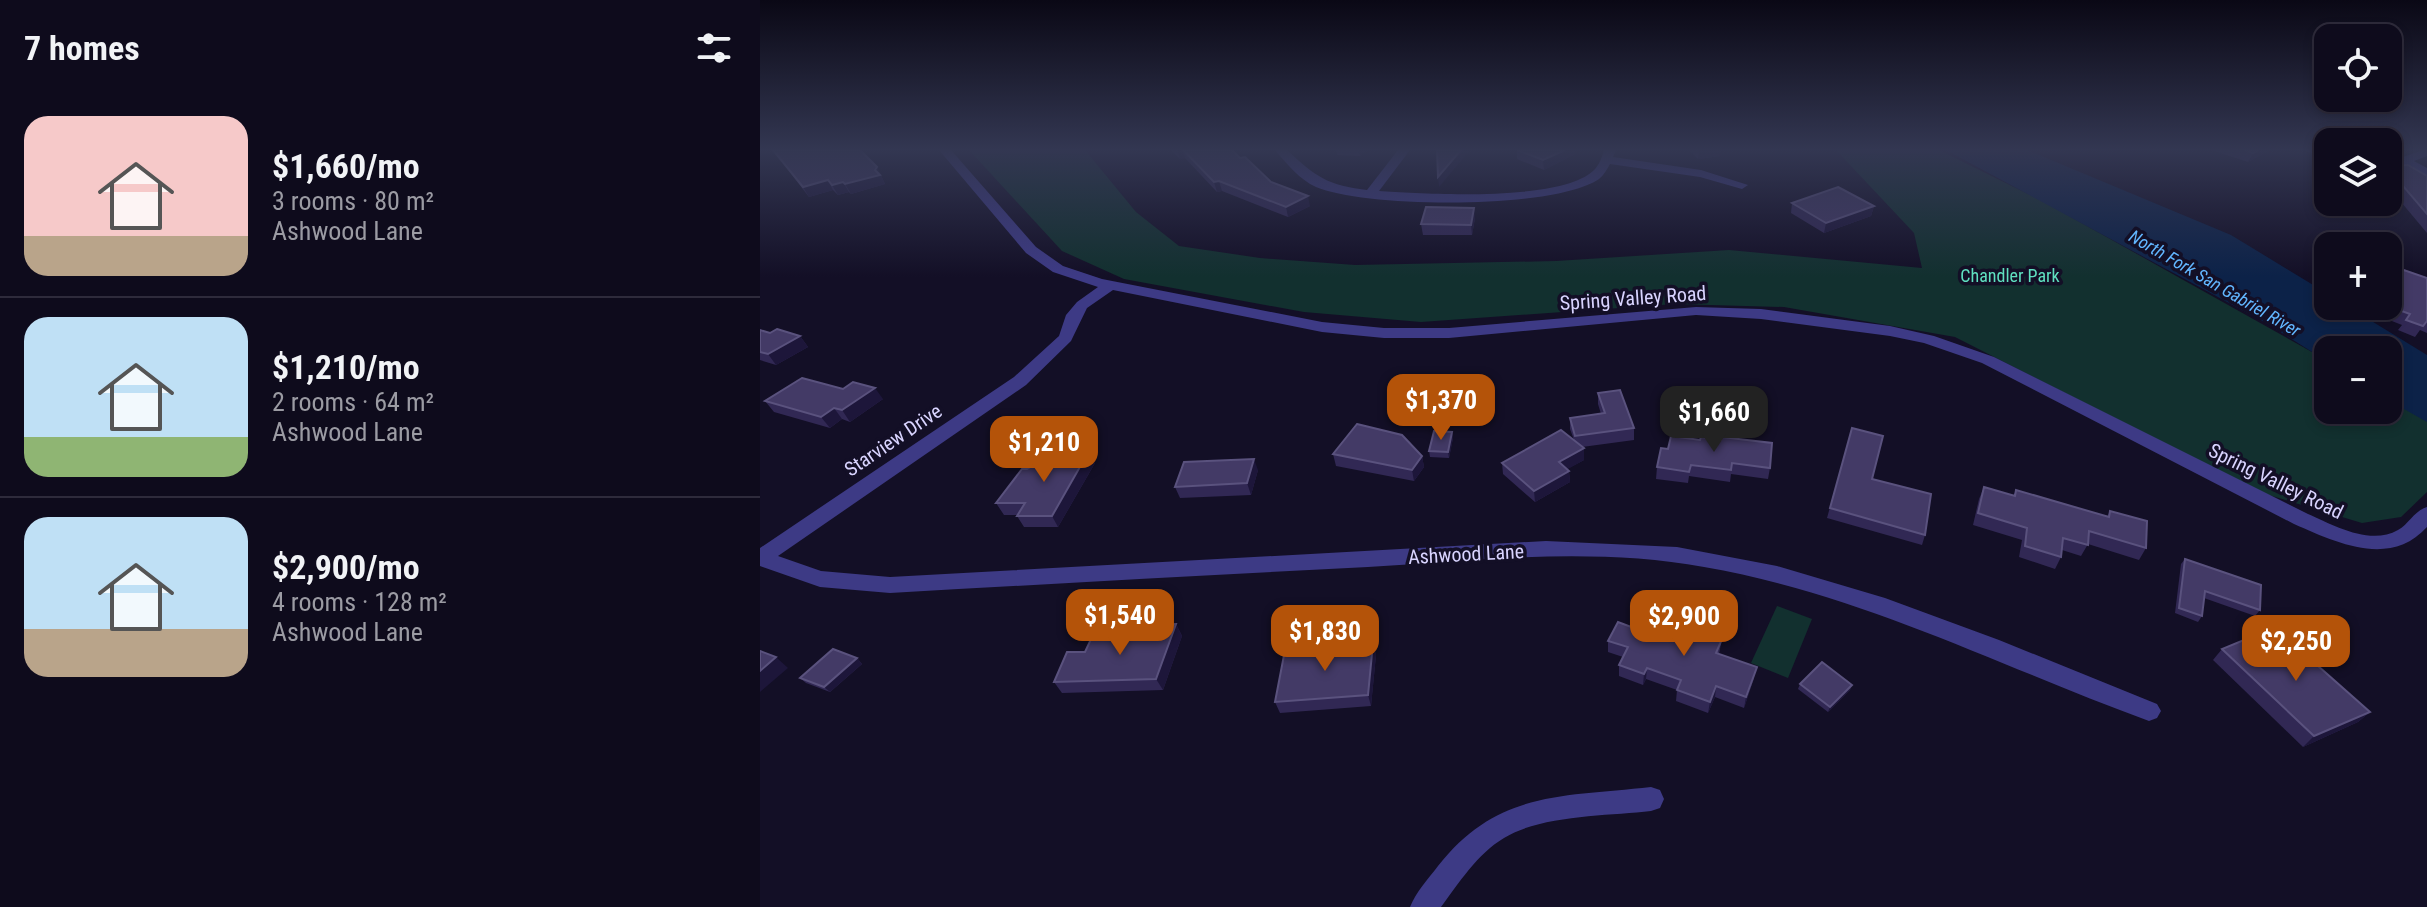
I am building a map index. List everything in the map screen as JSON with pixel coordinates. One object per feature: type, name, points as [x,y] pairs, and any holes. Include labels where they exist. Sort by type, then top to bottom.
[{"type":"street","name":"Spring Valley Road","points":[[981,192],[1031,250],[1058,269],[1110,286],[1280,319],[1384,333],[1449,333],[1696,311],[1761,314],[1903,333],[1988,360],[2301,519],[2340,535],[2383,545],[2407,535],[2427,514]]},
{"type":"street","points":[[1349,192],[1369,196],[1455,198],[1513,192]]},
{"type":"street","points":[[1369,196],[1372,192]]},
{"type":"street","name":"Starview Drive","points":[[760,558],[1020,381],[1066,338],[1074,315],[1082,305],[1110,286]]},
{"type":"street","name":"Ashwood Lane","points":[[760,558],[820,579],[890,585],[1546,549],[1676,555],[1783,575],[1848,593],[1915,616],[2149,711]]},
{"type":"street","points":[[1424,907],[1472,847],[1495,829],[1520,817],[1651,799]]},
{"type":"green space","name":"Chandler Park","points":[[1008,192],[1120,192],[1136,212],[1179,246],[1260,258],[1355,265],[1556,261],[1729,250],[1922,268],[1914,233],[1876,192],[2024,192],[2314,353],[2314,424],[2402,424],[2402,403],[2427,418],[2427,492],[2401,517],[2362,523],[2262,493],[1955,337],[1784,307],[1675,304],[1421,322],[1304,312],[1124,279],[1062,251]]},
{"type":"green space","points":[[1777,606],[1812,619],[1788,678],[1751,663]]},
{"type":"water","name":"North Fork San Gabriel River","points":[[2024,192],[2129,192],[2231,235],[2314,285],[2314,320],[2370,320],[2396,336],[2314,336],[2314,353],[2266,323]]},
{"type":"water","points":[[2402,340],[2427,355],[2427,422],[2402,408]]},
{"type":"building","points":[[1248,192],[1298,192],[1308,196],[1286,207]]},
{"type":"building","points":[[1823,192],[1848,192],[1874,206],[1826,223],[1792,203]]},
{"type":"building","points":[[2409,192],[2427,192],[2427,214]]},
{"type":"building","points":[[1426,207],[1474,208],[1471,225],[1421,224]]},
{"type":"building","points":[[2402,269],[2427,278],[2427,321],[2423,326],[2406,320],[2410,314],[2402,311]]},
{"type":"building","points":[[777,329],[800,336],[768,354],[760,352],[760,330],[770,333]]},
{"type":"building","points":[[802,378],[843,389],[853,382],[875,388],[842,410],[834,408],[821,417],[765,401]]},
{"type":"building","points":[[1620,390],[1634,428],[1575,436],[1570,418],[1605,413],[1598,393]]},
{"type":"building","points":[[1357,424],[1402,435],[1422,456],[1412,470],[1333,454]]},
{"type":"building","points":[[1852,428],[1883,436],[1872,479],[1931,494],[1925,535],[1830,508]]},
{"type":"building","points":[[1561,430],[1584,448],[1559,462],[1569,471],[1534,491],[1502,463]]},
{"type":"building","points":[[1434,431],[1452,432],[1448,452],[1429,451]]},
{"type":"building","points":[[1671,436],[1700,440],[1701,437],[1721,440],[1722,437],[1772,443],[1770,468],[1732,463],[1731,470],[1691,465],[1689,472],[1657,467],[1661,448],[1668,449]]},
{"type":"building","points":[[1089,451],[1052,516],[1017,516],[1025,503],[996,503],[1022,469],[1055,452]]},
{"type":"building","points":[[1254,459],[1247,483],[1175,487],[1184,462]]},
{"type":"building","points":[[1984,487],[2015,496],[2016,490],[2109,517],[2110,511],[2147,521],[2146,548],[2089,531],[2088,545],[2063,538],[2061,557],[2025,546],[2027,528],[1978,513]]},
{"type":"building","points":[[2185,559],[2261,585],[2260,610],[2205,591],[2202,616],[2179,608]]},
{"type":"building","points":[[1658,617],[1722,639],[1716,653],[1757,667],[1746,697],[1716,686],[1710,702],[1677,690],[1681,680],[1647,668],[1644,674],[1619,665],[1628,647],[1608,641],[1618,622],[1650,634]]},
{"type":"building","points":[[1176,624],[1156,679],[1054,682],[1067,652],[1085,652],[1092,637],[1134,635],[1138,625]]},
{"type":"building","points":[[2266,631],[2292,654],[2300,650],[2370,712],[2314,736],[2222,649]]},
{"type":"building","points":[[1373,643],[1368,695],[1275,702],[1285,650]]},
{"type":"building","points":[[833,649],[857,658],[824,687],[800,678]]},
{"type":"building","points":[[760,651],[776,657],[760,671]]},
{"type":"building","points":[[1822,662],[1852,685],[1830,707],[1800,684]]}]
